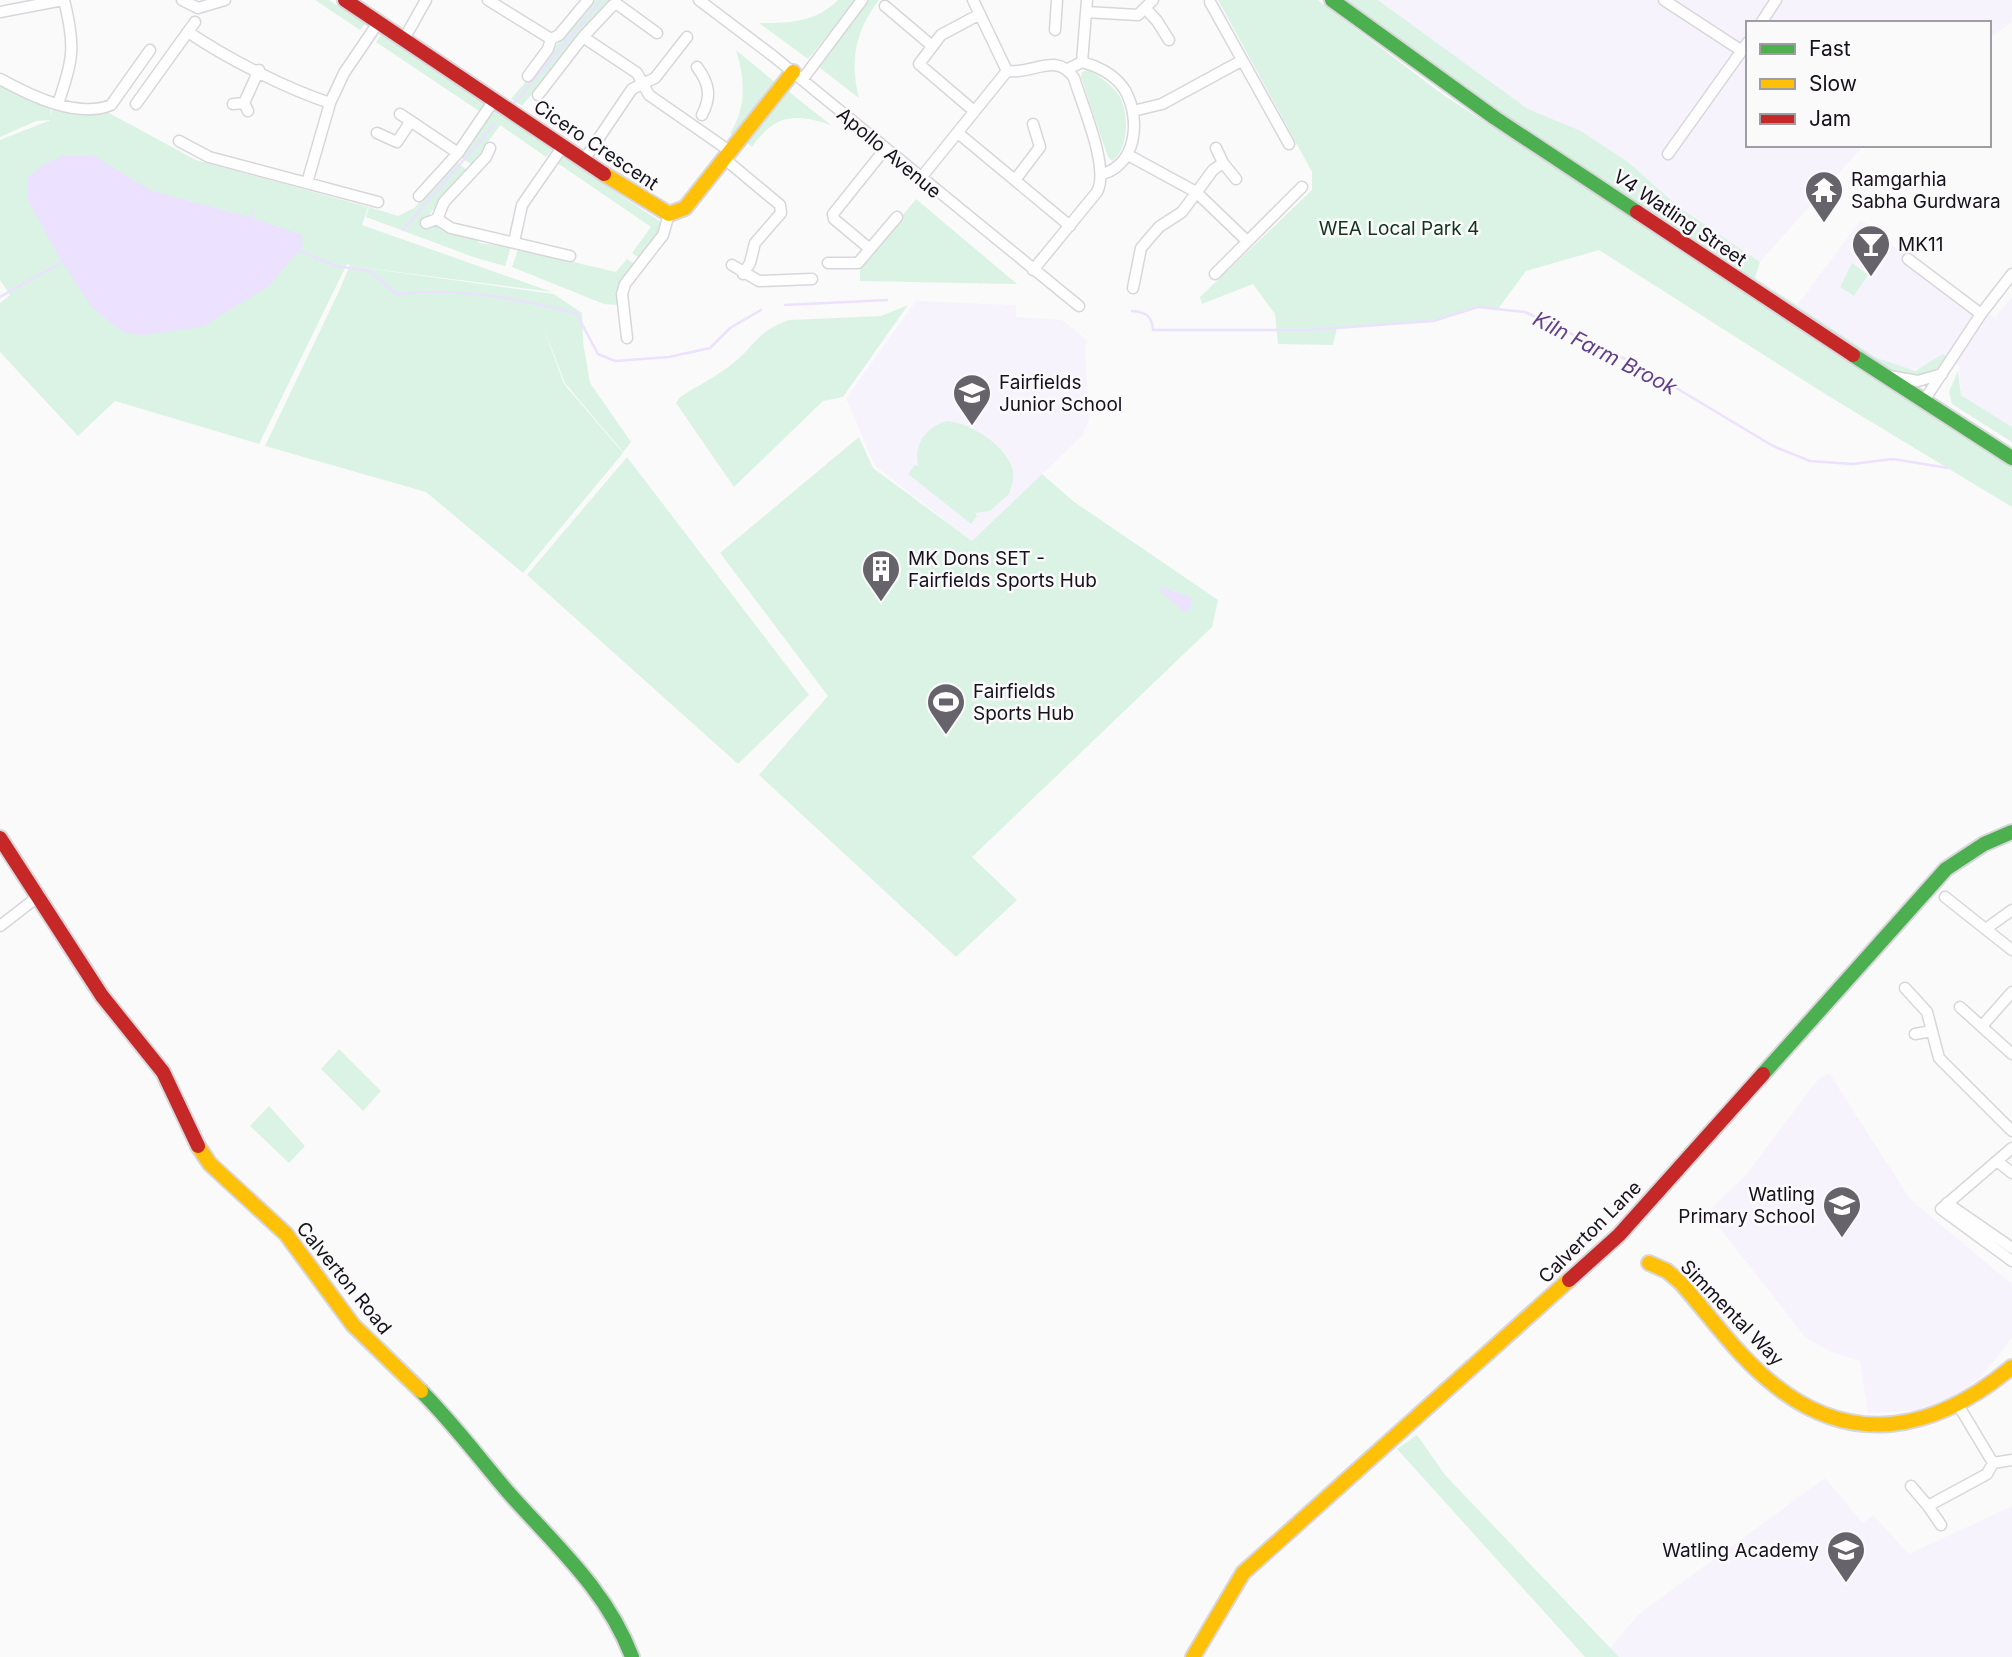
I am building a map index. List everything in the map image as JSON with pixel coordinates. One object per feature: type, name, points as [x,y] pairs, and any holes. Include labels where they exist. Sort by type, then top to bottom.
[{"type":"street","points":[[0,12],[64,0],[74,45],[58,103]]},
{"type":"street","points":[[182,0],[198,8],[225,0]]},
{"type":"street","name":"Cicero Crescent","points":[[345,0],[662,212],[669,214],[685,208],[797,76]]},
{"type":"street","points":[[404,39],[426,0]]},
{"type":"street","points":[[488,0],[551,39]]},
{"type":"street","points":[[528,76],[548,49],[551,39],[559,35],[588,0]]},
{"type":"street","name":"Apollo Avenue","points":[[699,0],[797,76],[1079,306]]},
{"type":"street","points":[[797,76],[862,0]]},
{"type":"street","points":[[973,0],[1007,71]]},
{"type":"street","points":[[1055,30],[1057,0]]},
{"type":"street","points":[[1082,62],[1087,0]]},
{"type":"street","points":[[1086,12],[1138,15],[1153,0]]},
{"type":"street","name":"V4 Watling Street","points":[[1332,0],[1496,118],[1628,204],[1652,225],[2012,458]]},
{"type":"street","points":[[1664,0],[1745,47],[1668,154]]},
{"type":"street","points":[[1762,21],[1776,0]]},
{"type":"street","points":[[1210,2],[1289,145]]},
{"type":"street","points":[[538,95],[583,37],[617,4],[657,33]]},
{"type":"street","points":[[885,6],[931,45]]},
{"type":"street","points":[[1146,9],[1169,40]]},
{"type":"street","points":[[974,111],[920,69],[920,59],[941,35],[980,14]]},
{"type":"street","points":[[136,104],[195,22]]},
{"type":"street","points":[[307,183],[330,103],[344,74],[378,23]]},
{"type":"street","points":[[188,33],[216,51],[259,70],[306,96],[330,103]]},
{"type":"street","points":[[583,37],[638,73],[649,95],[698,121],[729,156],[780,205],[781,213],[755,243],[743,274]]},
{"type":"street","points":[[584,160],[632,89],[655,78],[687,37]]},
{"type":"street","points":[[0,79],[58,103],[78,108],[111,105],[150,50]]},
{"type":"street","points":[[1133,111],[1162,104],[1241,61]]},
{"type":"street","points":[[1068,69],[1082,62],[1098,67],[1114,78],[1125,91],[1133,111],[1134,135],[1128,155],[1115,170],[1102,174]]},
{"type":"street","points":[[1007,71],[1020,73],[1052,64],[1068,69],[1074,79],[1102,174],[1102,183],[1097,192],[1033,270]]},
{"type":"street","points":[[697,66],[709,87],[708,100],[698,121]]},
{"type":"street","points":[[242,106],[259,70]]},
{"type":"street","points":[[920,179],[1007,71]]},
{"type":"street","points":[[419,196],[458,153],[494,100]]},
{"type":"street","points":[[400,114],[458,153]]},
{"type":"street","points":[[377,132],[397,142],[411,121]]},
{"type":"street","points":[[1015,180],[1040,148],[1033,124]]},
{"type":"street","points":[[958,132],[1070,226]]},
{"type":"street","points":[[179,141],[209,157],[378,202]]},
{"type":"street","points":[[514,242],[522,205],[563,146]]},
{"type":"street","points":[[490,148],[486,157],[444,202],[431,221],[570,256]]},
{"type":"street","points":[[870,248],[834,219],[833,214],[885,149]]},
{"type":"street","points":[[1216,149],[1223,163],[1236,178]]},
{"type":"street","points":[[1128,155],[1196,192],[1247,241]]},
{"type":"street","points":[[1133,288],[1141,248],[1159,227],[1182,212],[1223,163]]},
{"type":"street","points":[[1215,274],[1302,187]]},
{"type":"street","points":[[626,338],[622,294],[625,285],[663,235],[669,214]]},
{"type":"street","points":[[828,263],[858,263],[897,217]]},
{"type":"street","points":[[1908,259],[1981,314]]},
{"type":"street","points":[[732,265],[743,274],[759,281],[813,279]]},
{"type":"street","points":[[1923,401],[1981,314],[2012,274]]},
{"type":"street","points":[[1882,374],[1919,381],[1942,374]]},
{"type":"street","name":"Calverton Lane","points":[[1193,1657],[1243,1573],[1619,1236],[1946,869],[1984,844],[2012,832]]},
{"type":"street","name":"Calverton Road","points":[[0,838],[40,895],[102,996],[163,1072],[195,1142],[210,1164],[286,1234],[353,1325],[458,1428],[507,1490],[593,1585],[621,1628],[632,1657]]},
{"type":"street","points":[[0,926],[40,895]]},
{"type":"street","points":[[1945,897],[2012,950]]},
{"type":"street","points":[[1987,928],[2012,910]]},
{"type":"street","points":[[1905,988],[1927,1012],[1939,1058],[2012,1131]]},
{"type":"street","points":[[1982,1026],[2012,992]]},
{"type":"street","points":[[1960,1007],[2012,1054]]},
{"type":"street","points":[[1915,1034],[1932,1031]]},
{"type":"street","points":[[1944,1206],[2012,1148]]},
{"type":"street","points":[[1997,1161],[2012,1173]]},
{"type":"street","points":[[1944,1206],[2012,1248]]},
{"type":"street","points":[[1944,1206],[2012,1261]]},
{"type":"street","name":"Simmental Way","points":[[1649,1263],[1667,1271],[1681,1283],[1760,1373],[1779,1389],[1825,1415],[1871,1425],[1905,1424],[1935,1418],[1960,1408],[1989,1389],[2012,1367]]},
{"type":"street","points":[[1960,1408],[1993,1463]]},
{"type":"street","points":[[1993,1463],[2012,1460]]},
{"type":"street","points":[[1928,1506],[1987,1474],[1993,1463]]},
{"type":"street","points":[[1911,1486],[1941,1525]]},
{"type":"shaded area","points":[[1378,0],[2012,0],[2012,22],[1991,37],[1991,21],[1746,21],[1746,147],[1862,147],[1760,262],[1528,109]]},
{"type":"shaded area","points":[[63,156],[94,156],[152,191],[250,217],[302,235],[302,247],[269,286],[202,327],[144,335],[124,333],[92,308],[59,257],[27,199],[28,177],[44,164]]},
{"type":"shaded area","points":[[1861,220],[1899,251],[1995,318],[2012,297],[2012,427],[1961,395],[1959,366],[1943,355],[1923,368],[1905,369],[1877,358],[1797,305]]},
{"type":"shaded area","name":"Fairfields Junior School","points":[[916,301],[1016,305],[1016,317],[1062,320],[1088,341],[1085,346],[1089,420],[1083,435],[972,541],[875,466],[846,398]]},
{"type":"shaded area","points":[[1160,587],[1189,596],[1192,600],[1190,610],[1184,612],[1159,590]]},
{"type":"shaded area","name":"Watling Primary School","points":[[1830,1074],[1910,1199],[2012,1284],[2012,1338],[1980,1378],[1932,1410],[1868,1413],[1860,1361],[1829,1351],[1805,1337],[1707,1212],[1746,1175],[1819,1078]]},
{"type":"shaded area","name":"Watling Academy","points":[[1825,1478],[1863,1523],[1873,1515],[1909,1554],[2012,1506],[2012,1657],[1619,1657],[1610,1648],[1639,1614]]},
{"type":"green space","points":[[315,0],[329,0],[365,24],[360,30]]},
{"type":"green space","points":[[595,0],[609,0],[522,106],[511,99]]},
{"type":"green space","points":[[838,0],[856,0],[808,59],[759,23],[801,20],[820,13]]},
{"type":"green space","points":[[866,0],[879,0],[865,23],[857,46],[855,71],[859,98],[815,64]]},
{"type":"green space","name":"WEA Local Park 4","points":[[1218,0],[1318,0],[1442,94],[2012,466],[2012,507],[1830,397],[1599,250],[1526,271],[1498,309],[1478,307],[1433,321],[1337,328],[1333,345],[1278,344],[1275,314],[1253,284],[1202,304],[1200,297],[1312,190],[1312,172]]},
{"type":"green space","points":[[1332,0],[1378,0],[1528,109],[1581,131],[1628,162],[1680,208],[1760,262],[1755,278],[1877,358],[1915,371],[1943,354],[1951,360],[1942,374],[1918,381],[1882,374]]},
{"type":"green space","points":[[381,35],[484,104],[479,111],[376,42]]},
{"type":"green space","points":[[736,50],[776,83],[736,137],[730,133],[742,103],[743,82]]},
{"type":"green space","points":[[1089,70],[1114,89],[1123,104],[1126,131],[1122,148],[1112,161],[1108,157],[1081,77],[1082,72]]},
{"type":"green space","points":[[0,79],[50,101],[51,116],[52,108],[109,113],[196,160],[368,207],[362,225],[552,292],[351,266],[554,294],[582,313],[583,342],[590,383],[631,442],[623,452],[565,383],[542,324],[564,384],[623,453],[523,573],[426,492],[265,446],[340,289],[350,265],[347,264],[259,444],[115,401],[78,436],[0,352],[0,303],[10,295],[0,280],[0,140],[51,120],[36,121],[0,137]]},
{"type":"green space","points":[[784,88],[831,125],[806,119],[786,119],[769,128],[752,147],[744,140]]},
{"type":"green space","points":[[494,109],[552,150],[546,157],[500,125],[472,165],[460,157]]},
{"type":"green space","points":[[561,156],[661,222],[659,233],[639,258],[632,253],[651,227],[556,162]]},
{"type":"green space","points":[[456,162],[467,170],[423,222],[437,224],[446,232],[475,237],[479,243],[511,247],[505,266],[366,217],[369,207],[398,216],[414,208]]},
{"type":"green space","points":[[916,199],[1017,284],[860,281],[860,267]]},
{"type":"green space","points":[[518,249],[616,272],[627,259],[635,264],[619,288],[618,305],[604,304],[512,267]]},
{"type":"green space","points":[[1852,263],[1868,275],[1854,296],[1840,287]]},
{"type":"green space","points":[[908,305],[843,397],[823,401],[734,487],[676,403],[680,397],[732,364],[762,334],[789,320],[881,316]]},
{"type":"green space","points":[[1958,371],[1961,395],[2012,427],[2012,442],[1952,404],[1949,392]]},
{"type":"green space","points":[[946,421],[965,425],[985,436],[1002,450],[1013,470],[1009,494],[990,511],[975,513],[977,516],[971,524],[908,474],[915,465],[918,466],[918,450],[923,438],[932,428]]},
{"type":"green space","name":"Fairfields Sports Hub","points":[[859,437],[873,468],[972,541],[1042,474],[1073,501],[1218,600],[1212,627],[972,857],[1017,900],[956,957],[759,775],[828,696],[720,553]]},
{"type":"green space","points":[[627,457],[809,695],[738,764],[527,575]]},
{"type":"green space","points":[[339,1049],[381,1091],[363,1111],[321,1069]]},
{"type":"green space","points":[[269,1106],[305,1146],[289,1163],[250,1126]]},
{"type":"green space","points":[[1417,1435],[1445,1475],[1619,1657],[1585,1657],[1397,1449]]},
{"type":"waterway","points":[[515,102],[600,2]]},
{"type":"waterway","points":[[403,230],[494,125]]},
{"type":"waterway","points":[[250,221],[254,211]]},
{"type":"waterway","name":"Kiln Farm Brook","points":[[297,250],[336,266],[370,271],[396,294],[442,292],[487,295],[576,313],[598,354],[615,361],[669,357],[710,348],[730,328],[761,310]]},
{"type":"waterway","name":"Kiln Farm Brook","points":[[0,297],[64,261]]},
{"type":"waterway","name":"Kiln Farm Brook","points":[[785,305],[887,300]]},
{"type":"waterway","name":"Kiln Farm Brook","points":[[1132,311],[1147,316],[1153,330],[1309,330],[1433,321],[1478,307],[1525,312],[1638,365],[1773,446],[1810,461],[1852,464],[1893,459],[1948,468]]},
{"type":"traffic: fast","points":[[1332,0],[1495,118],[1637,212]]},
{"type":"traffic: fast","points":[[1853,355],[2012,458]]},
{"type":"traffic: fast","points":[[1763,1074],[1946,869],[1984,844],[2012,832]]},
{"type":"traffic: fast","points":[[421,1391],[594,1589],[609,1610],[632,1657]]},
{"type":"traffic: slow","points":[[604,174],[669,214],[685,208],[793,72]]},
{"type":"traffic: slow","points":[[198,1146],[210,1164],[286,1234],[353,1325],[421,1391]]},
{"type":"traffic: slow","points":[[1649,1263],[1667,1271],[1681,1283],[1733,1345],[1767,1379],[1798,1402],[1829,1416],[1860,1424],[1891,1424],[1922,1418],[1952,1406],[2012,1367]]},
{"type":"traffic: slow","points":[[1193,1657],[1243,1573],[1569,1280]]},
{"type":"traffic: jam","points":[[345,0],[604,174]]},
{"type":"traffic: jam","points":[[1637,212],[1853,355]]},
{"type":"traffic: jam","points":[[0,838],[102,996],[163,1072],[198,1146]]},
{"type":"traffic: jam","points":[[1569,1280],[1619,1235],[1763,1074]]},
{"type":"place","name":"Ramgarhia Sabha Gurdwara","points":[[1824,224]]},
{"type":"place","name":"MK11","points":[[1871,278]]},
{"type":"place","name":"Fairfields Junior School","points":[[972,427]]},
{"type":"place","name":"MK Dons SET - Fairfields Sports Hub","points":[[881,603]]},
{"type":"place","name":"Fairfields Sports Hub","points":[[946,736]]},
{"type":"place","name":"Watling Primary School","points":[[1842,1239]]},
{"type":"place","name":"Watling Academy","points":[[1846,1584]]}]
